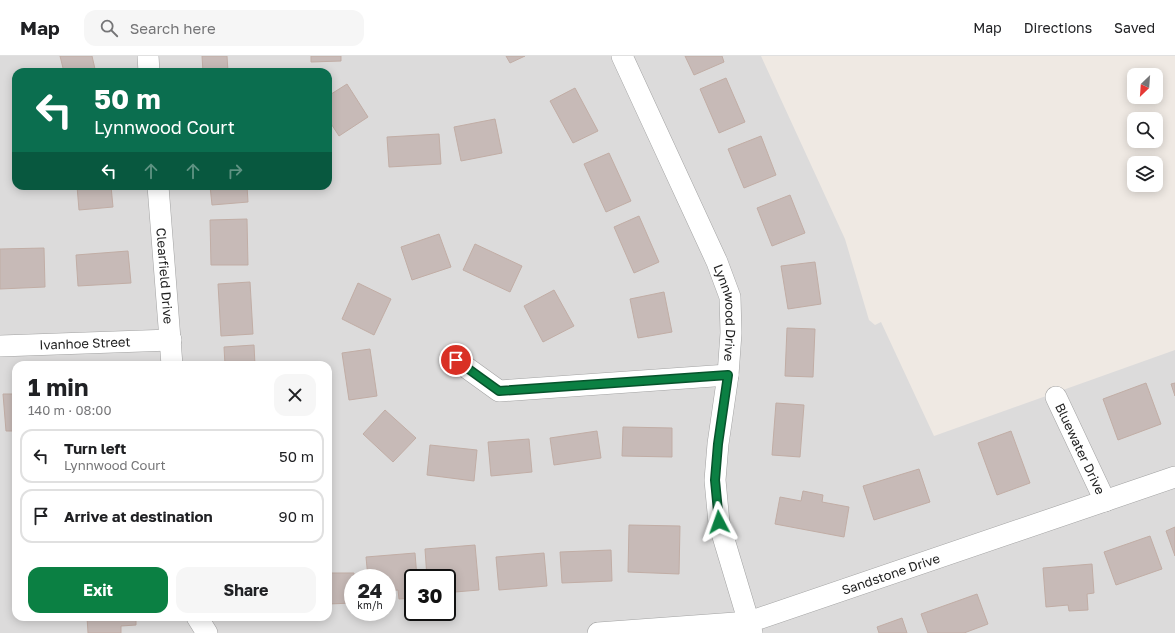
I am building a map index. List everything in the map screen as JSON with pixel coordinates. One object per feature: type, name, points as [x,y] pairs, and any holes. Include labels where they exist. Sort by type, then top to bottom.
[{"type":"street","points":[[148,56],[149,68]]},
{"type":"street","name":"Lynnwood Drive","points":[[622,56],[717,262],[730,297],[731,333],[728,375],[718,444],[715,480],[719,522],[750,628]]},
{"type":"street","name":"Clearfield Drive","points":[[158,190],[172,361]]},
{"type":"street","name":"Ivanhoe Street","points":[[0,346],[171,340]]},
{"type":"street","points":[[456,360],[499,391],[728,375]]},
{"type":"street","name":"Bluewater Drive","points":[[1056,396],[1105,501]]},
{"type":"street","name":"Sandstone Drive","points":[[598,633],[750,628],[1175,477]]},
{"type":"street","points":[[200,621],[207,633]]},
{"type":"shaded area","points":[[0,56],[761,56],[845,239],[869,320],[875,325],[881,322],[934,436],[1175,350],[1175,633],[0,633]]},
{"type":"building","points":[[60,56],[92,56],[95,68],[63,68]]},
{"type":"building","points":[[202,56],[227,56],[228,68],[203,68]]},
{"type":"building","points":[[311,56],[341,56],[341,61],[311,62]]},
{"type":"building","points":[[506,56],[525,56],[510,63]]},
{"type":"building","points":[[685,56],[722,56],[724,62],[694,75]]},
{"type":"building","points":[[726,78],[745,122],[719,133],[700,89]]},
{"type":"building","points":[[347,84],[368,117],[339,136],[332,125],[332,93]]},
{"type":"building","points":[[575,88],[598,131],[573,143],[550,101]]},
{"type":"building","points":[[495,119],[502,153],[461,161],[454,127]]},
{"type":"building","points":[[439,134],[441,164],[389,167],[387,137]]},
{"type":"building","points":[[761,136],[776,175],[744,188],[728,149]]},
{"type":"building","points":[[609,153],[631,201],[606,212],[584,164]]},
{"type":"building","points":[[77,190],[111,190],[113,207],[79,210]]},
{"type":"building","points":[[210,190],[247,190],[248,202],[212,205]]},
{"type":"building","points":[[790,195],[805,233],[772,246],[757,208]]},
{"type":"building","points":[[639,216],[659,262],[634,273],[614,227]]},
{"type":"building","points":[[247,219],[248,265],[211,265],[210,220]]},
{"type":"building","points":[[439,234],[451,267],[412,280],[401,247]]},
{"type":"building","points":[[475,244],[522,266],[510,292],[463,270]]},
{"type":"building","points":[[44,248],[45,287],[0,289],[0,249]]},
{"type":"building","points":[[128,251],[131,283],[78,286],[76,255]]},
{"type":"building","points":[[815,262],[821,304],[788,309],[781,266]]},
{"type":"building","points":[[250,282],[253,334],[221,336],[218,284]]},
{"type":"building","points":[[358,283],[391,299],[374,335],[342,319]]},
{"type":"building","points":[[554,290],[574,326],[543,342],[524,306]]},
{"type":"building","points":[[664,292],[672,332],[638,338],[630,299]]},
{"type":"building","points":[[787,328],[815,329],[813,377],[785,376]]},
{"type":"building","points":[[254,345],[255,361],[225,361],[224,347]]},
{"type":"building","points":[[370,349],[377,396],[349,400],[342,353]]},
{"type":"building","points":[[1146,383],[1161,424],[1118,440],[1103,399]]},
{"type":"building","points":[[1175,383],[1175,396],[1171,384]]},
{"type":"building","points":[[3,394],[12,394],[12,431],[6,431]]},
{"type":"building","points":[[776,403],[804,405],[800,457],[772,455]]},
{"type":"building","points":[[385,410],[416,438],[393,462],[363,434]]},
{"type":"building","points":[[623,427],[672,428],[672,457],[622,456]]},
{"type":"building","points":[[597,431],[601,458],[554,465],[550,438]]},
{"type":"building","points":[[1011,431],[1030,483],[997,495],[978,443]]},
{"type":"building","points":[[529,439],[532,472],[491,476],[488,442]]},
{"type":"building","points":[[430,445],[477,450],[474,481],[427,475]]},
{"type":"building","points":[[919,469],[930,502],[874,520],[863,486]]},
{"type":"building","points":[[803,491],[823,495],[822,502],[849,507],[844,537],[775,524],[780,497],[801,501]]},
{"type":"building","points":[[629,525],[680,526],[679,574],[628,572]]},
{"type":"building","points":[[1175,527],[1175,556],[1166,531]]},
{"type":"building","points":[[1150,536],[1162,569],[1116,585],[1104,552]]},
{"type":"building","points":[[475,545],[479,590],[456,592],[456,569],[426,569],[425,549]]},
{"type":"building","points":[[611,550],[612,581],[562,583],[560,552]]},
{"type":"building","points":[[415,553],[416,569],[404,569],[404,599],[399,599],[398,590],[396,590],[396,569],[367,569],[366,557]]},
{"type":"building","points":[[544,553],[547,586],[499,590],[496,557]]},
{"type":"building","points":[[1092,564],[1094,593],[1087,594],[1088,610],[1069,611],[1068,605],[1046,607],[1043,568]]},
{"type":"building","points":[[332,573],[344,573],[344,603],[332,604]]},
{"type":"building","points":[[977,594],[988,624],[964,633],[928,633],[921,614]]},
{"type":"building","points":[[902,618],[907,633],[879,633],[877,627]]},
{"type":"building","points":[[87,621],[136,621],[136,625],[121,626],[121,633],[88,633]]},
{"type":"route","points":[[456,360],[499,391],[728,375],[718,444],[715,480],[719,522]]}]
